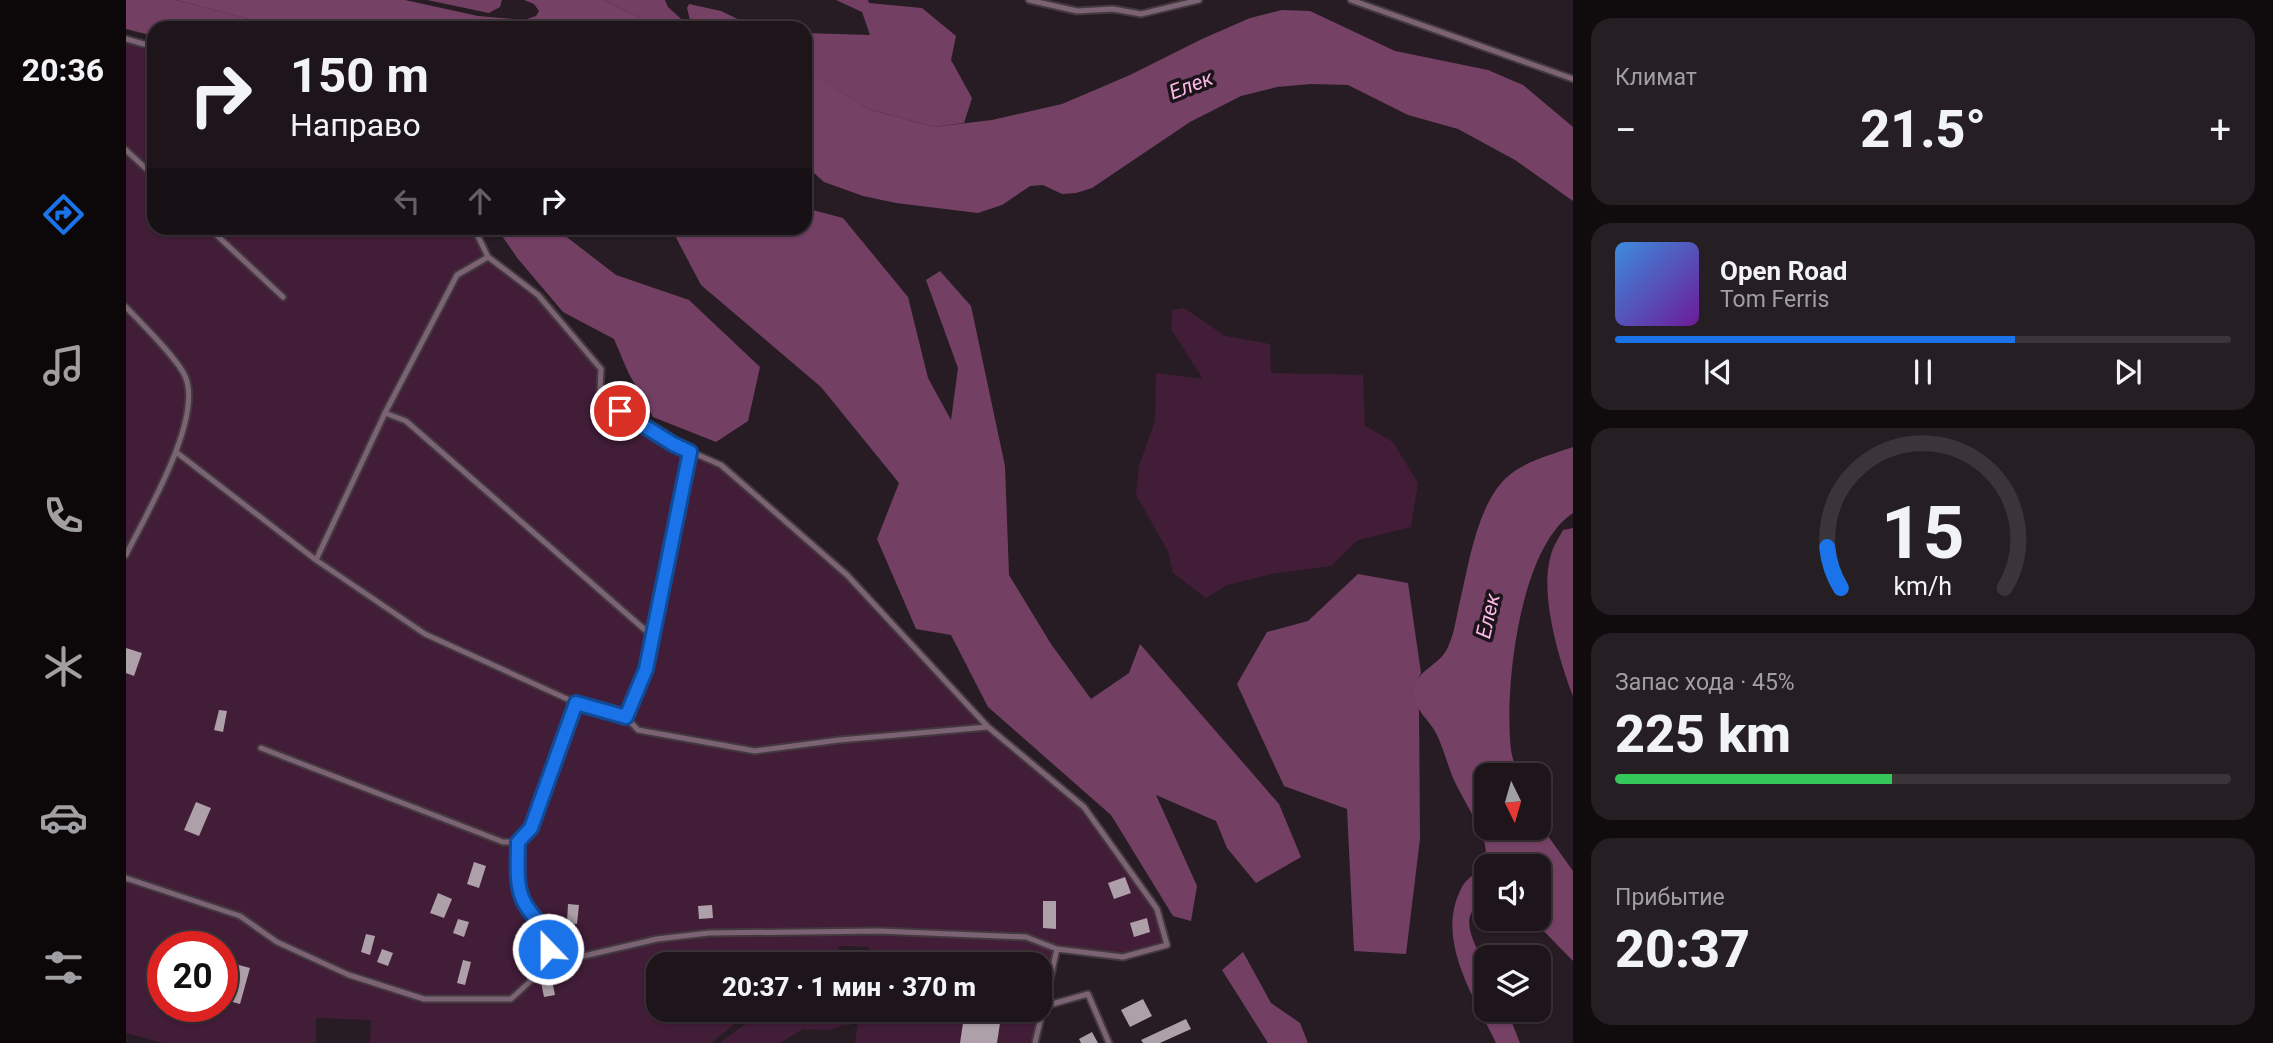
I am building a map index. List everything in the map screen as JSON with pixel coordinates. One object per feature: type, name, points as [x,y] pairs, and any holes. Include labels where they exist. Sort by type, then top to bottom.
[{"type":"lane","points":[[1029,0],[1077,10],[1113,9],[1141,14],[1199,0]]},
{"type":"lane","points":[[1351,0],[1573,79]]},
{"type":"lane","points":[[126,39],[147,45]]},
{"type":"lane","points":[[126,150],[147,170]]},
{"type":"lane","points":[[216,235],[283,298]]},
{"type":"lane","points":[[126,878],[240,916],[277,942],[349,975],[425,999],[511,999],[549,964],[657,939],[709,933],[879,931],[1026,937],[1057,949],[1123,957],[1167,945],[1157,909],[1084,807],[988,727],[847,575],[720,465],[673,444],[620,411],[600,392],[601,369],[538,295],[488,257],[477,235]]},
{"type":"lane","points":[[316,560],[385,413],[457,275],[488,257]]},
{"type":"lane","points":[[126,307],[179,366],[188,385],[189,407],[176,452],[126,555]]},
{"type":"lane","points":[[385,413],[406,421],[652,636]]},
{"type":"lane","points":[[176,452],[316,560],[425,634],[576,703],[626,717],[638,730],[755,751],[839,740],[988,727]]},
{"type":"lane","points":[[626,717],[646,669],[690,452]]},
{"type":"lane","points":[[549,964],[548,935],[523,900],[518,871],[518,842],[531,828],[576,703]]},
{"type":"lane","points":[[261,748],[503,842],[518,842]]},
{"type":"lane","points":[[1052,973],[1057,949]]},
{"type":"lane","points":[[1052,1004],[1087,994],[1109,1043]]},
{"type":"lane","points":[[1035,1043],[1041,1022]]},
{"type":"shaded area","points":[[126,0],[176,0],[257,21],[147,21],[147,34],[126,29]]},
{"type":"shaded area","points":[[427,0],[502,0],[500,7],[489,13]]},
{"type":"shaded area","points":[[603,0],[665,0],[668,7],[683,21],[646,21]]},
{"type":"shaded area","points":[[836,0],[868,0],[869,3],[922,8],[956,36],[951,60],[972,98],[964,123],[934,127],[868,109],[812,74],[812,33],[870,35],[862,12]]},
{"type":"shaded area","points":[[126,39],[147,45],[147,235],[477,235],[488,257],[538,295],[601,369],[601,393],[620,411],[673,444],[721,465],[847,575],[988,727],[1084,807],[1157,909],[1167,945],[1123,957],[1057,949],[1052,970],[1052,952],[868,952],[869,947],[839,946],[838,952],[646,952],[646,1022],[737,1022],[711,1043],[370,1043],[371,1020],[316,1018],[316,1043],[163,1043],[126,1033]]},
{"type":"shaded area","points":[[812,210],[843,218],[908,297],[928,378],[951,420],[958,368],[926,280],[940,271],[971,306],[1005,466],[1009,575],[1051,644],[1091,699],[1129,673],[1140,644],[1279,804],[1301,857],[1256,883],[1227,848],[1216,821],[1156,795],[1197,886],[1191,921],[1173,916],[1111,815],[988,707],[951,635],[916,629],[877,539],[899,483],[821,387],[701,285],[675,235],[812,235]]},
{"type":"shaded area","points":[[501,235],[564,235],[616,275],[689,300],[760,367],[748,421],[716,442],[653,417],[628,372],[614,339],[563,312]]},
{"type":"shaded area","points":[[1184,308],[1225,336],[1270,344],[1271,373],[1363,375],[1365,426],[1393,442],[1418,483],[1411,527],[1358,540],[1331,566],[1276,573],[1227,585],[1206,598],[1173,573],[1168,551],[1136,495],[1139,466],[1155,421],[1156,373],[1203,379],[1171,329],[1172,310]]},
{"type":"shaded area","points":[[1573,528],[1573,696],[1552,626],[1547,588],[1553,548],[1563,530]]},
{"type":"shaded area","points":[[1358,574],[1408,583],[1421,673],[1415,691],[1419,710],[1420,839],[1406,954],[1354,951],[1347,809],[1284,786],[1237,684],[1267,632],[1308,621]]},
{"type":"shaded area","points":[[1243,952],[1271,1003],[1300,1023],[1308,1043],[1268,1043],[1222,970]]},
{"type":"shaded area","points":[[748,1022],[852,1022],[850,1025],[829,1030],[803,1029],[780,1043],[720,1043]]},
{"type":"shaded area","points":[[858,1022],[1040,1022],[1035,1043],[855,1043]]},
{"type":"water","points":[[176,0],[405,0],[478,16],[524,20],[536,16],[539,11],[534,4],[524,0],[603,0],[646,21],[257,21]]},
{"type":"water","points":[[689,4],[721,11],[742,21],[690,21],[687,8]]},
{"type":"water","name":"Елек","points":[[1282,10],[1310,11],[1395,51],[1488,70],[1523,85],[1573,127],[1573,201],[1515,160],[1458,129],[1408,115],[1348,85],[1277,87],[1241,96],[1190,122],[1092,188],[1062,194],[1043,185],[1030,186],[1002,205],[978,213],[863,196],[824,182],[812,171],[812,73],[868,109],[934,127],[992,120],[1062,104],[1250,18]]},
{"type":"water","name":"Елек","points":[[1573,447],[1573,513],[1555,531],[1540,556],[1519,622],[1513,658],[1509,724],[1515,763],[1474,763],[1474,817],[1453,778],[1436,733],[1420,712],[1414,697],[1414,688],[1421,675],[1444,654],[1450,641],[1476,536],[1488,504],[1506,478],[1538,459]]},
{"type":"water","points":[[1484,840],[1551,840],[1573,871],[1573,961],[1544,931],[1551,931],[1551,854],[1486,854]]},
{"type":"water","points":[[1474,874],[1474,909],[1469,922],[1476,945],[1474,999],[1461,968],[1452,928],[1454,908],[1465,883]]},
{"type":"water","points":[[1486,1022],[1512,1022],[1520,1043],[1496,1043]]},
{"type":"building","points":[[126,648],[142,653],[134,676],[126,673]]},
{"type":"building","points":[[219,710],[227,711],[223,732],[214,730]]},
{"type":"building","points":[[196,802],[211,808],[199,836],[184,830]]},
{"type":"building","points":[[474,862],[486,866],[479,888],[467,884]]},
{"type":"building","points":[[1125,877],[1131,893],[1114,899],[1108,883]]},
{"type":"building","points":[[438,893],[452,899],[444,918],[430,913]]},
{"type":"building","points":[[1043,901],[1056,901],[1056,929],[1043,928]]},
{"type":"building","points":[[568,904],[579,905],[577,924],[567,923]]},
{"type":"building","points":[[712,905],[713,918],[699,919],[698,906]]},
{"type":"building","points":[[1147,918],[1150,932],[1134,937],[1130,923]]},
{"type":"building","points":[[458,919],[469,922],[464,937],[453,933]]},
{"type":"building","points":[[366,934],[375,936],[370,955],[361,952]]},
{"type":"building","points":[[382,949],[393,953],[388,966],[377,962]]},
{"type":"building","points":[[463,960],[471,962],[465,985],[457,983]]},
{"type":"building","points":[[238,965],[250,968],[238,1003]]},
{"type":"building","points":[[552,980],[555,995],[544,997],[541,982]]},
{"type":"building","points":[[1143,999],[1152,1016],[1130,1027],[1121,1010]]},
{"type":"building","points":[[1186,1019],[1191,1029],[1160,1043],[1143,1043],[1141,1040]]},
{"type":"building","points":[[963,1022],[1000,1022],[997,1043],[960,1043]]},
{"type":"building","points":[[1092,1032],[1098,1043],[1081,1043],[1079,1039]]},
{"type":"route","points":[[548,949],[548,935],[523,900],[518,871],[518,842],[531,828],[576,703],[626,717],[646,669],[690,452],[620,411]]}]
